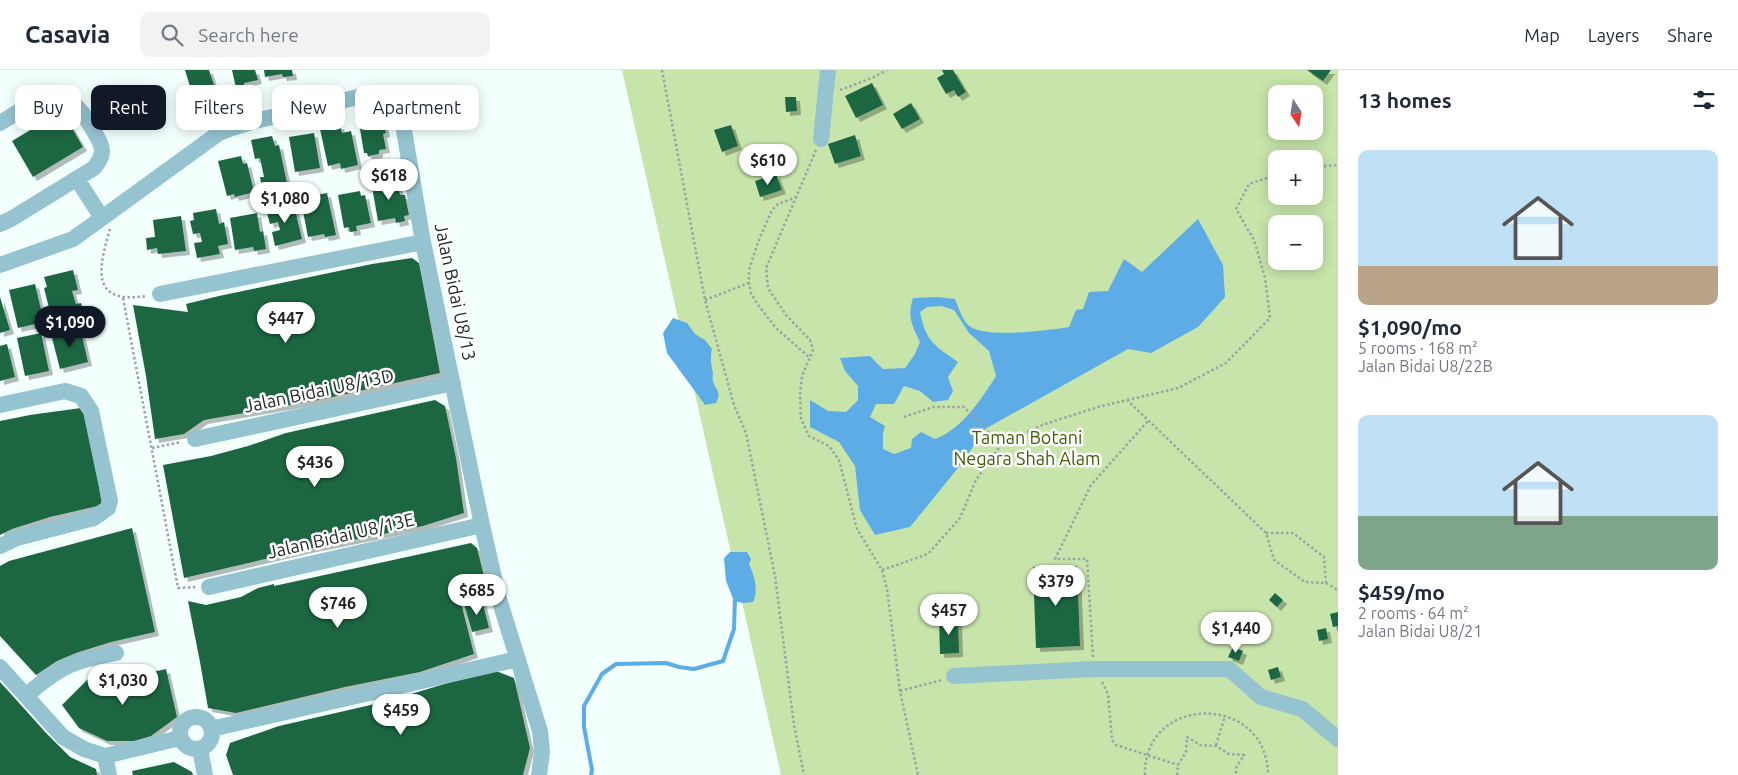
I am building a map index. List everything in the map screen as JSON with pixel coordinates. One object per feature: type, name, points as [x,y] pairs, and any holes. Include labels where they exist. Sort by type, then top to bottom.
[{"type":"street","points":[[821,139],[828,70]]},
{"type":"street","name":"Jalan Bidai U8/13","points":[[0,265],[73,239],[219,133],[265,119],[358,97],[383,94],[392,96],[398,102],[401,113],[423,242],[482,525],[500,598],[540,731],[542,752],[539,775]]},
{"type":"street","points":[[0,123],[42,99],[54,97],[65,99],[76,106],[86,118],[102,144],[103,153],[94,168],[0,224]]},
{"type":"street","points":[[77,179],[102,218]]},
{"type":"street","points":[[160,294],[423,242]]},
{"type":"street","name":"Jalan Bidai U8/13D","points":[[195,439],[453,383]]},
{"type":"street","points":[[0,405],[65,391],[81,396],[91,411],[110,501],[108,508],[94,518],[17,538],[0,546]]},
{"type":"street","name":"Jalan Bidai U8/13E","points":[[208,587],[482,525]]},
{"type":"street","points":[[27,695],[56,671],[70,664],[116,653]]},
{"type":"street","points":[[211,729],[518,659]]},
{"type":"street","points":[[0,667],[64,737],[84,749],[105,756],[180,738]]},
{"type":"street","points":[[954,676],[1094,668],[1229,669],[1261,697],[1302,709],[1338,739]]},
{"type":"street","points":[[191,718],[201,718],[206,721],[211,729],[211,739],[208,744],[200,749],[185,746],[180,738],[180,728],[183,723],[191,718]]},
{"type":"street","points":[[200,749],[206,775]]},
{"type":"street","points":[[105,756],[109,775]]},
{"type":"path","points":[[662,70],[705,300],[734,405],[746,433],[775,576],[794,725],[804,775]]},
{"type":"path","points":[[825,94],[836,92],[887,70]]},
{"type":"path","points":[[821,139],[766,268],[768,288],[786,315],[810,340],[813,350],[802,376],[800,394],[801,419],[809,436],[829,446],[839,460],[857,529],[882,570],[887,589],[900,691],[918,775]]},
{"type":"path","points":[[1323,166],[1338,165]]},
{"type":"path","points":[[882,570],[928,554],[960,518],[976,480],[1001,445],[1042,426],[1098,407],[1178,388],[1226,363],[1270,318],[1266,278],[1254,240],[1236,209],[1249,184],[1268,178]]},
{"type":"path","points":[[797,197],[778,204],[772,210],[758,242],[749,270],[749,282],[751,293],[758,305],[776,328],[809,357]]},
{"type":"path","points":[[117,206],[100,265],[103,283],[114,294],[123,298],[160,294]]},
{"type":"path","points":[[705,300],[749,282]]},
{"type":"path","points":[[123,298],[178,588],[208,587]]},
{"type":"path","points":[[1127,400],[1266,533],[1274,560],[1306,582],[1326,583],[1338,590]]},
{"type":"path","points":[[904,416],[932,407],[964,407],[1001,445]]},
{"type":"path","points":[[1148,421],[1091,484],[1055,560],[1087,559],[1094,668],[1108,694],[1112,740],[1116,745],[1178,765]]},
{"type":"path","points":[[152,448],[195,439]]},
{"type":"path","points":[[1266,533],[1293,533],[1324,557],[1326,583]]},
{"type":"path","points":[[900,691],[954,676]]},
{"type":"path","points":[[1144,775],[1147,755],[1155,739],[1162,731],[1179,719],[1200,713],[1225,716],[1241,723],[1256,738],[1265,758],[1268,775]]},
{"type":"path","points":[[1216,746],[1225,716]]},
{"type":"path","points":[[1176,775],[1178,765],[1186,752],[1187,737],[1200,745],[1216,746],[1229,754],[1244,755],[1236,768],[1236,775]]},
{"type":"green space","name":"Taman Botani Negara Shah Alam","points":[[622,70],[1338,70],[1338,775],[781,775]]},
{"type":"water","points":[[1198,219],[1223,265],[1225,297],[1198,327],[1151,353],[1128,349],[985,429],[962,463],[910,527],[875,535],[860,510],[855,466],[839,442],[810,427],[810,400],[828,411],[846,412],[858,400],[858,386],[845,371],[840,358],[870,356],[883,369],[905,368],[915,354],[920,342],[910,316],[913,298],[937,297],[955,299],[967,324],[975,329],[986,332],[1016,333],[1047,330],[1069,327],[1076,310],[1083,309],[1089,292],[1108,291],[1124,259],[1142,272]],"holes":[[[941,306],[954,310],[969,333],[989,351],[996,376],[970,413],[945,434],[935,439],[921,432],[912,439],[911,448],[894,454],[883,449],[885,426],[870,417],[876,404],[894,404],[904,386],[920,391],[933,402],[948,400],[953,391],[948,377],[958,362],[937,347],[928,337],[920,312],[927,307]]]},
{"type":"water","points":[[673,318],[687,323],[695,334],[705,340],[712,349],[713,380],[718,393],[716,403],[705,405],[667,353],[663,333]]},
{"type":"water","points":[[730,552],[747,552],[751,559],[749,564],[756,588],[753,602],[743,603],[734,601],[726,581],[724,558]]},
{"type":"building","points":[[185,70],[209,70],[214,85],[190,85]]},
{"type":"building","points":[[232,70],[255,70],[258,80],[244,83],[244,85],[235,85]]},
{"type":"building","points":[[264,70],[292,70],[293,76],[283,77],[282,74],[265,77]]},
{"type":"building","points":[[942,70],[953,70],[966,92],[958,97],[954,90],[946,94],[937,78],[944,74]]},
{"type":"building","points":[[1307,70],[1331,70],[1323,81]]},
{"type":"building","points":[[872,83],[883,105],[856,118],[845,96]]},
{"type":"building","points":[[785,97],[796,97],[797,111],[786,112]]},
{"type":"building","points":[[911,103],[920,119],[902,129],[893,114]]},
{"type":"building","points":[[731,125],[738,146],[722,152],[714,130]]},
{"type":"building","points":[[30,130],[73,130],[83,147],[33,177],[12,141]]},
{"type":"building","points":[[320,130],[341,130],[342,133],[351,131],[358,165],[341,169],[340,163],[328,166]]},
{"type":"building","points":[[360,130],[385,130],[386,133],[383,134],[386,149],[379,150],[379,154],[368,156],[367,153],[364,153]]},
{"type":"building","points":[[314,133],[320,168],[295,172],[289,137]]},
{"type":"building","points":[[855,135],[861,156],[835,164],[828,144]]},
{"type":"building","points":[[272,136],[275,146],[279,145],[288,188],[263,193],[260,177],[264,177],[260,158],[255,159],[251,140]]},
{"type":"building","points":[[241,156],[243,164],[247,163],[254,192],[235,197],[234,194],[227,196],[218,161]]},
{"type":"building","points":[[776,174],[782,190],[760,197],[755,181]]},
{"type":"building","points":[[393,177],[394,185],[398,184],[400,195],[405,195],[409,215],[404,216],[405,221],[396,223],[395,218],[378,221],[371,181]]},
{"type":"building","points":[[360,191],[361,196],[365,195],[371,223],[356,226],[357,231],[350,232],[349,227],[344,228],[338,195]]},
{"type":"building","points":[[327,193],[336,235],[325,237],[324,234],[308,237],[302,206],[313,204],[311,196]]},
{"type":"building","points":[[293,201],[302,239],[275,246],[272,232],[280,230],[278,222],[270,224],[267,213],[277,211],[276,205]]},
{"type":"building","points":[[216,209],[219,224],[224,222],[228,244],[218,246],[220,254],[197,258],[194,243],[202,242],[200,233],[193,234],[190,221],[194,220],[193,213]]},
{"type":"building","points":[[257,213],[260,232],[263,231],[266,249],[254,251],[253,247],[235,250],[230,218]]},
{"type":"building","points":[[181,216],[186,251],[158,254],[157,248],[147,250],[146,238],[155,237],[153,220]]},
{"type":"building","points":[[412,258],[419,263],[440,373],[319,400],[204,420],[184,434],[155,439],[133,305],[188,312],[186,304],[219,296],[372,264]]},
{"type":"building","points":[[73,270],[78,290],[72,291],[76,304],[81,303],[84,313],[55,320],[52,307],[49,308],[44,288],[47,287],[44,277]]},
{"type":"building","points":[[35,284],[44,322],[18,328],[9,290]]},
{"type":"building","points":[[0,297],[10,330],[0,333]]},
{"type":"building","points":[[80,327],[88,362],[60,369],[51,334]]},
{"type":"building","points":[[41,333],[49,371],[25,376],[17,338]]},
{"type":"building","points":[[7,344],[15,377],[0,381],[0,346]]},
{"type":"building","points":[[435,400],[445,406],[456,458],[464,513],[423,526],[308,549],[184,578],[163,465],[211,456],[286,433]]},
{"type":"building","points":[[81,408],[87,415],[102,505],[50,517],[12,529],[0,535],[0,421]]},
{"type":"building","points":[[132,528],[155,632],[111,642],[76,653],[57,661],[36,675],[0,636],[0,566],[9,561]]},
{"type":"building","points":[[471,543],[477,548],[489,596],[461,603],[474,654],[420,672],[345,687],[236,713],[208,708],[188,601],[206,605],[241,597],[258,588],[274,584],[274,586]]},
{"type":"building","points":[[1077,566],[1080,646],[1036,648],[1033,567]]},
{"type":"building","points":[[1275,593],[1283,600],[1277,607],[1269,600]]},
{"type":"building","points":[[482,600],[489,628],[472,632],[464,604]]},
{"type":"building","points":[[1338,612],[1338,626],[1333,627],[1330,614]]},
{"type":"building","points":[[939,618],[958,618],[959,653],[940,654]]},
{"type":"building","points":[[1326,628],[1328,639],[1319,641],[1317,630]]},
{"type":"building","points":[[1233,647],[1243,651],[1239,661],[1228,657]]},
{"type":"building","points":[[1278,667],[1281,677],[1271,680],[1268,670]]},
{"type":"building","points":[[166,669],[177,717],[151,736],[135,741],[107,741],[79,728],[62,705],[90,677],[121,679]]},
{"type":"building","points":[[496,671],[514,678],[530,748],[523,775],[233,775],[226,755],[230,743],[279,726],[388,701],[461,679]]},
{"type":"building","points":[[0,682],[70,757],[96,769],[97,775],[0,775]]},
{"type":"building","points":[[174,762],[192,772],[193,775],[133,775],[132,771]]},
{"type":"waterway","points":[[591,775],[592,770],[584,727],[584,706],[602,674],[616,664],[666,663],[694,669],[723,661],[734,629],[735,598]]}]
